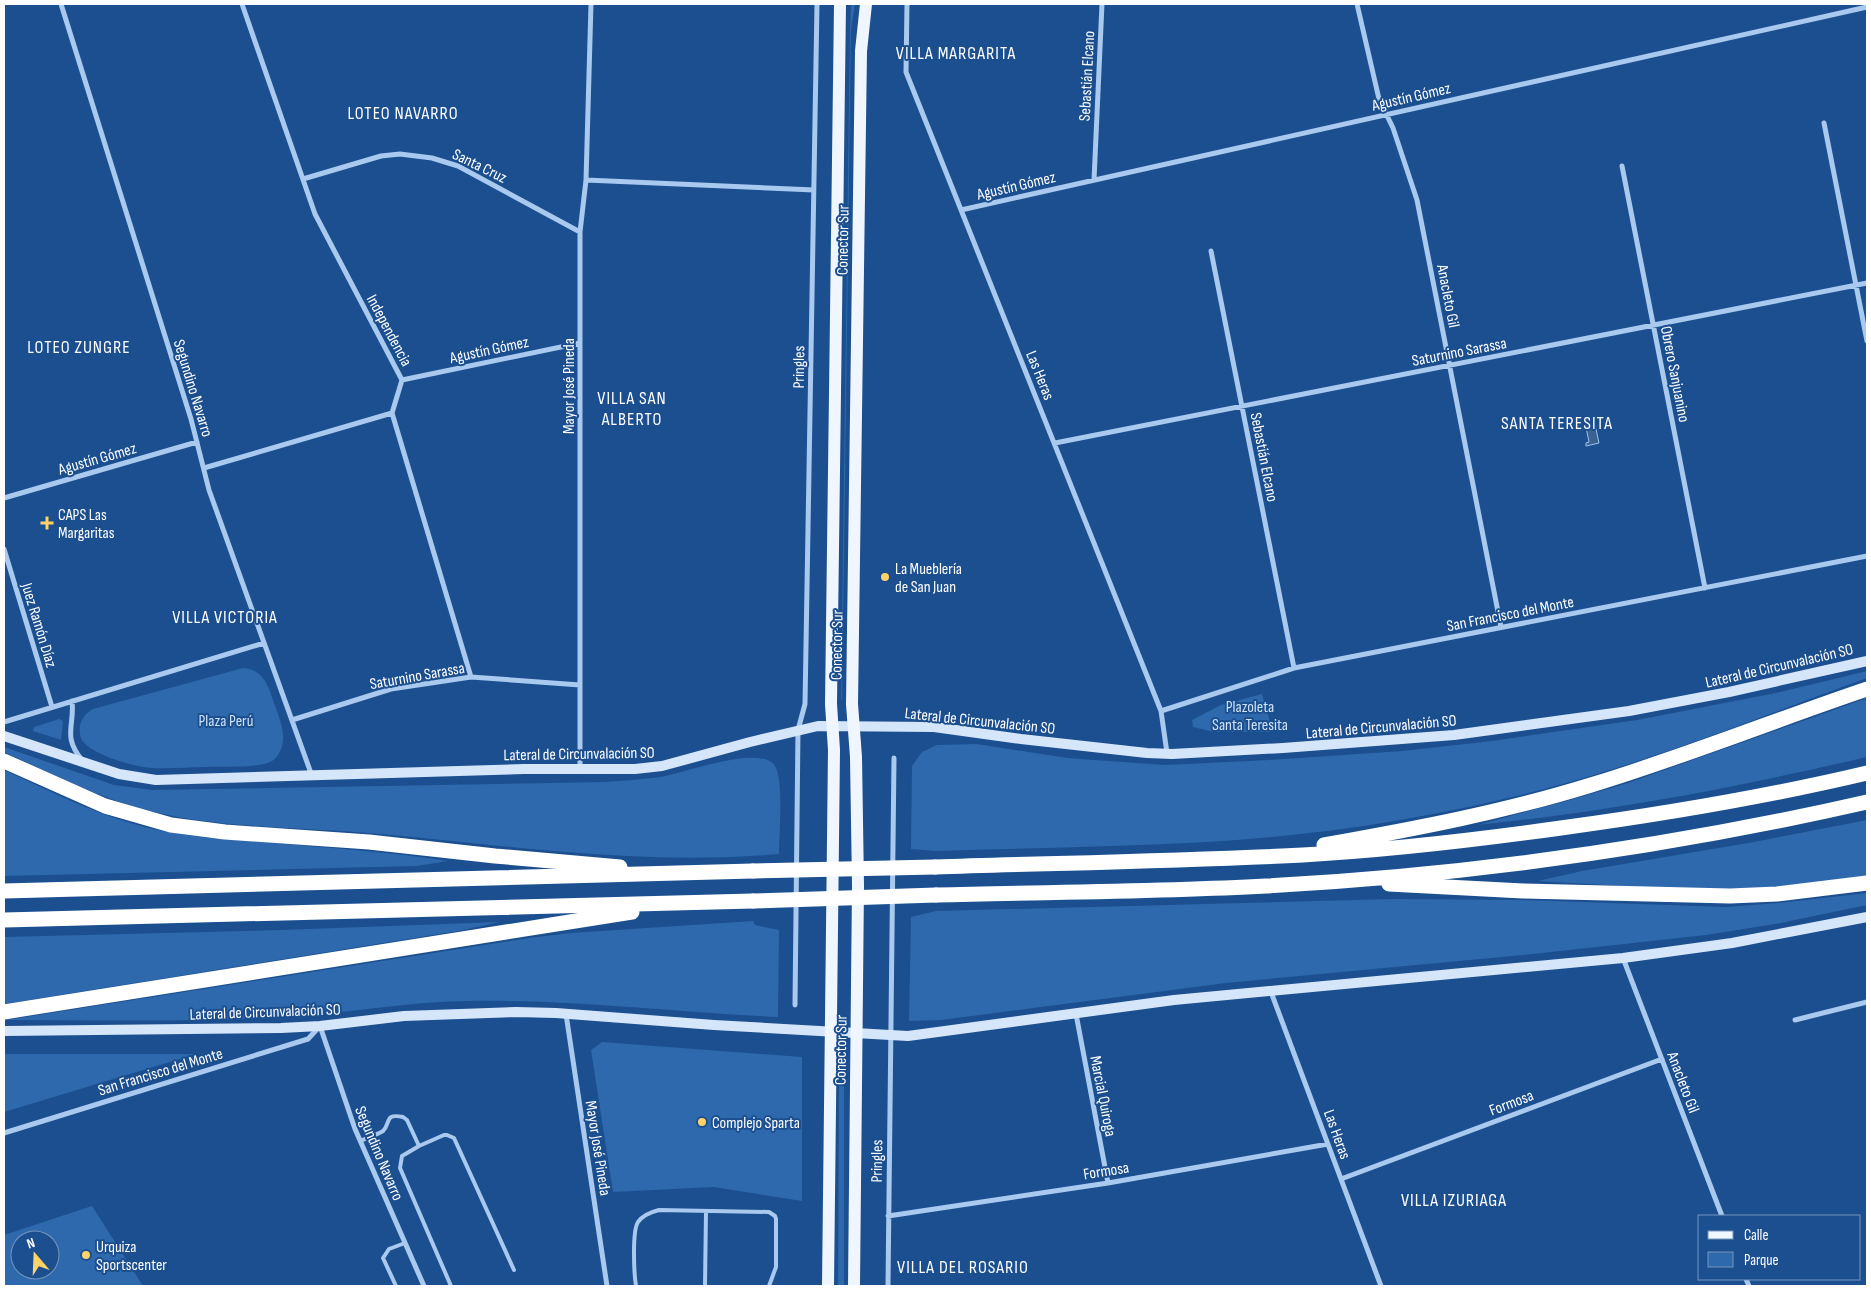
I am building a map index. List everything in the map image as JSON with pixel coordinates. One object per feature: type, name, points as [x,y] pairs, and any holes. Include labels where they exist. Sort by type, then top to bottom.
[{"type":"highway","points":[[1250,857],[1411,829],[1568,792],[1618,777],[1867,689]]},
{"type":"highway","points":[[4,761],[104,806],[171,825],[225,832],[369,842],[527,860],[686,873]]},
{"type":"highway","points":[[4,891],[935,867],[1250,857],[1372,850],[1514,835],[1658,815],[1867,773]]},
{"type":"highway","points":[[4,920],[1216,888],[1346,881],[1464,870],[1604,852],[1744,828],[1867,802]]},
{"type":"highway","points":[[1346,881],[1531,891],[1712,896],[1777,894],[1867,883]]},
{"type":"highway","points":[[4,1012],[695,902]]},
{"type":"main road","name":"Conector Sur","points":[[828,1286],[834,750],[831,704],[840,4]]},
{"type":"main road","name":"Conector Sur","points":[[854,1286],[858,886],[852,704],[861,51],[866,4]]},
{"type":"street","name":"Segundino Navarro","points":[[61,4],[188,409],[209,490],[312,776]]},
{"type":"street","name":"Independencia","points":[[242,4],[315,214],[402,380],[392,413]]},
{"type":"street","name":"Mayor José Pineda","points":[[580,769],[580,232],[586,180],[592,4]]},
{"type":"street","name":"Pringles","points":[[795,1004],[798,730],[805,704],[817,4]]},
{"type":"street","name":"Las Heras","points":[[908,4],[906,72],[1161,711],[1167,754]]},
{"type":"street","name":"Sebastián Elcano","points":[[1094,180],[1102,4]]},
{"type":"street","name":"Anacleto Gil","points":[[1357,4],[1379,99],[1393,128],[1417,200],[1501,628]]},
{"type":"street","name":"Agustín Gómez","points":[[961,210],[1867,7]]},
{"type":"street","points":[[1824,123],[1867,341]]},
{"type":"street","name":"Santa Cruz","points":[[303,179],[381,156],[400,154],[432,158],[458,166],[580,232]]},
{"type":"street","name":"Obrero Sanjuanino","points":[[1622,166],[1705,588]]},
{"type":"street","points":[[586,180],[814,190]]},
{"type":"street","name":"Sebastián Elcano","points":[[1211,251],[1294,668]]},
{"type":"street","name":"Saturnino Sarassa","points":[[1055,444],[1867,283]]},
{"type":"street","name":"Agustín Gómez","points":[[402,380],[580,343]]},
{"type":"street","points":[[204,468],[392,413],[471,677]]},
{"type":"street","name":"Agustín Gómez","points":[[4,498],[197,442]]},
{"type":"street","name":"Juez Ramón Díaz","points":[[4,549],[52,708]]},
{"type":"street","name":"San Francisco del Monte","points":[[1161,711],[1294,668],[1867,556]]},
{"type":"street","points":[[4,722],[264,643]]},
{"type":"street","name":"Lateral de Circunvalación SO","points":[[4,736],[119,774],[156,780],[580,769],[623,770],[662,766],[818,726],[934,727],[1114,751],[1167,754],[1283,748],[1489,731],[1674,703],[1818,673],[1867,660]]},
{"type":"street","name":"Saturnino Sarassa","points":[[292,720],[391,689],[471,677],[580,685]]},
{"type":"street","points":[[72,701],[70,737],[77,755],[86,764]]},
{"type":"street","name":"Pringles","points":[[888,1286],[894,758]]},
{"type":"street","name":"Lateral de Circunvalación SO","points":[[4,1031],[247,1029],[320,1026],[422,1015],[516,1012],[908,1036],[1174,1000],[1623,958],[1732,943],[1867,917]]},
{"type":"street","name":"Anacleto Gil","points":[[1623,958],[1722,1215]]},
{"type":"street","name":"Las Heras","points":[[1270,990],[1381,1286]]},
{"type":"street","points":[[1795,1020],[1867,1002]]},
{"type":"street","name":"Mayor José Pineda","points":[[566,1014],[607,1286]]},
{"type":"street","name":"Marcial Quiroga","points":[[1076,1014],[1108,1183]]},
{"type":"street","name":"Segundino Navarro","points":[[320,1026],[360,1141],[424,1286]]},
{"type":"street","name":"San Francisco del Monte","points":[[4,1133],[308,1039],[320,1026]]},
{"type":"street","name":"Formosa","points":[[1341,1179],[1662,1059]]},
{"type":"street","name":"Formosa","points":[[888,1216],[1108,1183],[1328,1144]]},
{"type":"lane","points":[[360,1141],[382,1131],[389,1118],[403,1116],[407,1120],[419,1146]]},
{"type":"lane","points":[[451,1286],[400,1168],[402,1156],[444,1135],[450,1135],[454,1138],[514,1270]]},
{"type":"lane","points":[[636,1286],[636,1226],[641,1218],[659,1210],[768,1212],[775,1216],[776,1267],[770,1286]]},
{"type":"lane","points":[[705,1286],[706,1211]]},
{"type":"lane","points":[[396,1286],[383,1258],[388,1249],[405,1243]]},
{"type":"green space","points":[[851,4],[855,4],[851,29],[842,700],[841,699]]},
{"type":"green space","name":"Plaza Perú","points":[[243,668],[254,671],[265,681],[280,719],[283,741],[276,757],[270,762],[261,765],[245,766],[144,767],[119,761],[91,749],[81,738],[81,721],[93,709]]},
{"type":"green space","points":[[1867,671],[1867,678],[1647,758],[1557,786],[1475,806],[1361,826],[1285,836],[1208,842],[935,851],[911,849],[912,766],[922,752],[937,745],[977,744],[1067,758],[1165,765],[1402,751],[1492,741],[1637,720],[1776,693]]},
{"type":"green space","name":"Plazoleta Santa Teresita","points":[[1262,694],[1273,732],[1214,732],[1193,727],[1192,720],[1221,705]]},
{"type":"green space","points":[[1867,698],[1867,757],[1624,806],[1477,825],[1628,783]]},
{"type":"green space","points":[[59,719],[63,721],[61,740],[33,731],[34,727]]},
{"type":"green space","points":[[4,747],[114,785],[152,790],[625,781],[661,777],[721,762],[755,758],[767,760],[775,766],[778,773],[780,795],[779,854],[679,858],[629,856],[529,849],[349,831],[255,826],[193,819],[162,814],[99,794],[4,752]]},
{"type":"green space","points":[[4,770],[101,813],[163,831],[204,837],[361,850],[448,861],[417,866],[4,876]]},
{"type":"green space","points":[[1867,820],[1867,876],[1767,888],[1729,889],[1656,888],[1538,881],[1582,871],[1754,842]]},
{"type":"green space","points":[[1867,893],[1867,905],[1775,924],[1706,935],[1533,954],[1226,983],[941,1020],[909,1021],[911,917],[936,911],[1393,899],[1524,900],[1726,907]]},
{"type":"green space","points":[[753,921],[755,925],[779,930],[778,1017],[584,1004],[468,1001],[422,1003],[251,1019],[6,1020],[529,938],[571,933]]},
{"type":"green space","points":[[500,922],[458,931],[4,1004],[4,937]]},
{"type":"green space","name":"Complejo Sparta","points":[[602,1042],[802,1057],[802,1201],[714,1187],[613,1192],[591,1050]]},
{"type":"green space","points":[[4,1054],[193,1054],[193,1055],[4,1112]]},
{"type":"green space","points":[[839,1072],[844,1072],[844,1286],[838,1286]]},
{"type":"green space","name":"Urquiza Sportscenter","points":[[92,1206],[143,1286],[4,1286],[4,1235],[10,1233],[10,1280],[60,1280],[60,1230],[19,1230]]},
{"type":"shaded area","points":[[1594,420],[1599,443],[1586,446],[1586,443],[1589,442],[1585,422]]},
{"type":"place","name":"CAPS Las Margaritas","points":[[47,523]]},
{"type":"place","name":"La Mueblería de San Juan","points":[[885,577]]},
{"type":"place","name":"Complejo Sparta","points":[[702,1122]]},
{"type":"place","name":"Urquiza Sportscenter","points":[[86,1255]]},
{"type":"district","name":"VILLA MARGARITA","points":[[956,53]]},
{"type":"district","name":"LOTEO NAVARRO","points":[[403,113]]},
{"type":"district","name":"LOTEO ZUNGRE","points":[[79,347]]},
{"type":"district","name":"VILLA SAN ALBERTO","points":[[632,408]]},
{"type":"district","name":"SANTA TERESITA","points":[[1557,423]]},
{"type":"district","name":"VILLA VICTORIA","points":[[225,617]]},
{"type":"district","name":"VILLA IZURIAGA","points":[[1454,1200]]},
{"type":"district","name":"VILLA DEL ROSARIO","points":[[963,1267]]}]
